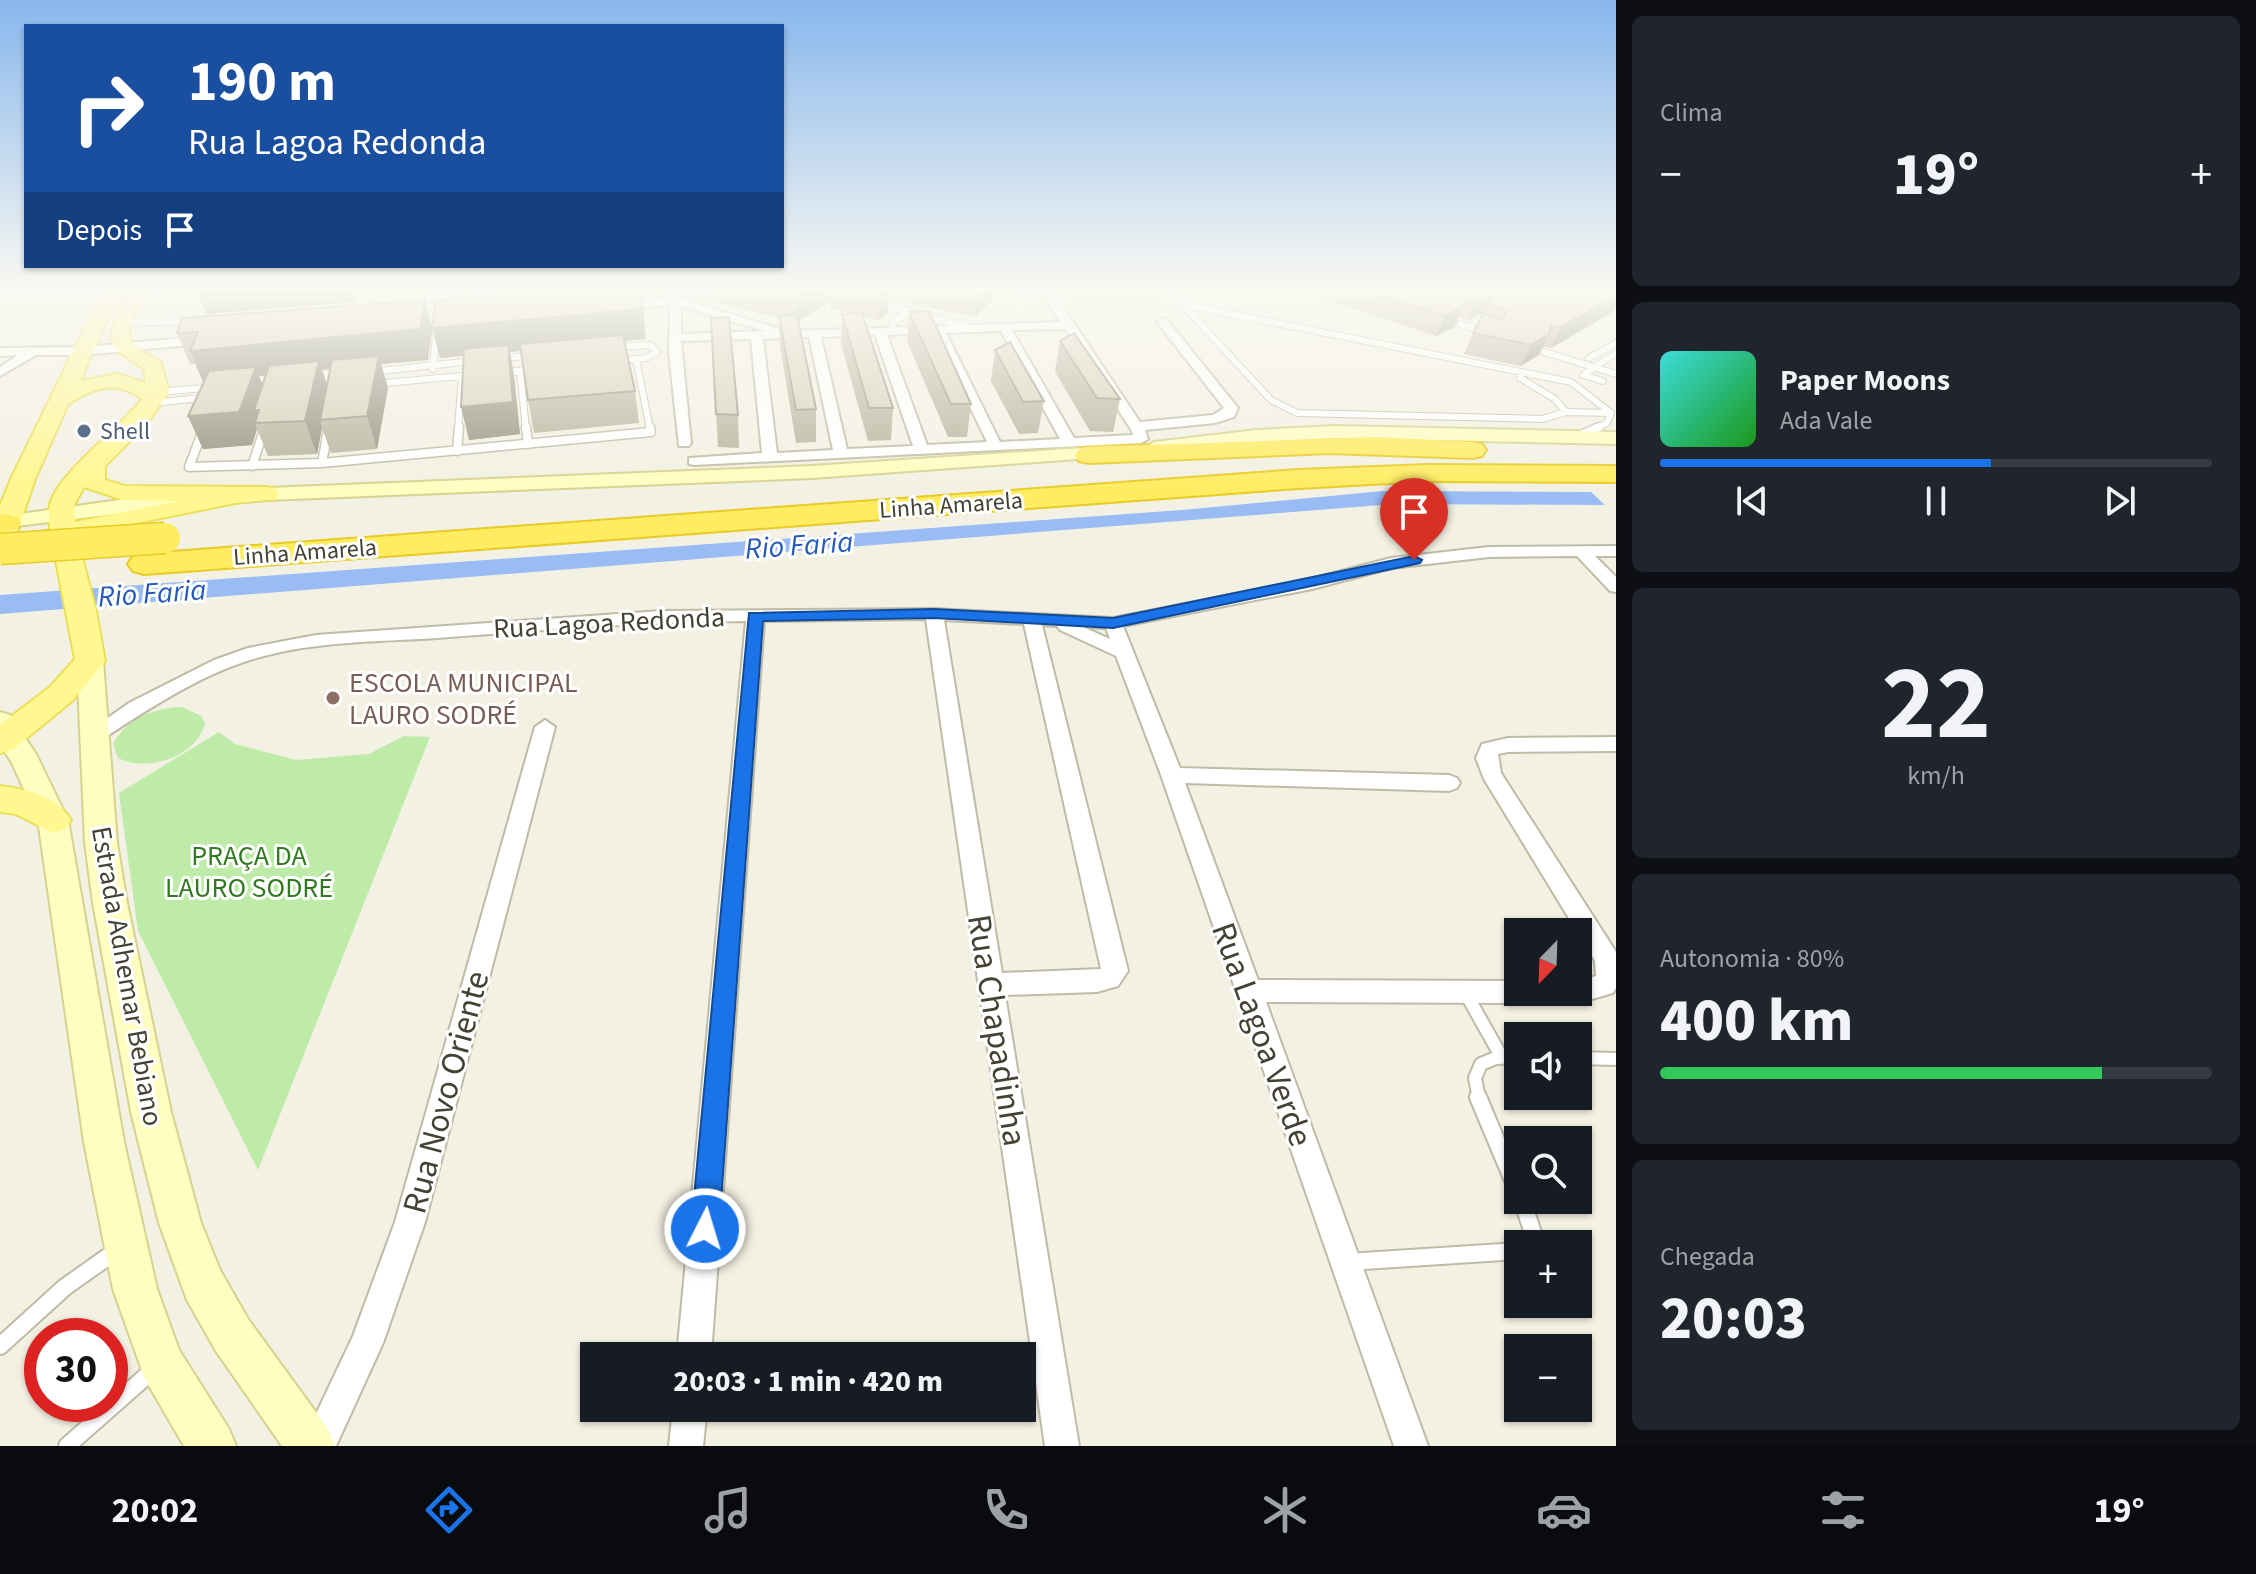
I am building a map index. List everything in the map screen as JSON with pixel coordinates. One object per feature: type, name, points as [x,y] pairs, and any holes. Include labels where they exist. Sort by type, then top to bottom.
[{"type":"highway","points":[[1080,449],[1315,445],[1428,447],[1616,483]]},
{"type":"highway","name":"Linha Amarela","points":[[1,535],[165,538],[1373,457],[1522,464],[1616,474]]},
{"type":"highway","name":"Linha Amarela","points":[[0,574],[1616,458]]},
{"type":"main road","points":[[1,535],[57,402],[81,356]]},
{"type":"main road","points":[[61,524],[66,494],[155,398],[154,367],[139,356]]},
{"type":"main road","points":[[57,402],[86,385],[112,379],[141,387],[155,398]]},
{"type":"main road","name":"Linha Amarela","points":[[235,498],[267,494],[812,472],[1323,432],[1616,438]]},
{"type":"main road","points":[[94,463],[92,479],[95,485],[124,493],[267,494]]},
{"type":"main road","points":[[0,490],[25,474]]},
{"type":"main road","points":[[1,535],[61,524],[103,522],[235,498]]},
{"type":"main road","points":[[0,556],[61,524]]},
{"type":"main road","name":"Estrada Adhemar Bebiano","points":[[61,524],[82,611],[90,661],[101,843],[110,903],[151,1112],[180,1223],[203,1284],[232,1335],[311,1446]]},
{"type":"main road","points":[[3,733],[61,694],[90,661]]},
{"type":"main road","name":"Estrada Adhemar Bebiano","points":[[3,733],[26,761],[53,820],[104,1142],[140,1304],[161,1363],[212,1446]]},
{"type":"main road","points":[[0,799],[24,802],[53,820]]},
{"type":"street","points":[[0,372],[26,356]]},
{"type":"street","points":[[677,356],[684,443]]},
{"type":"street","points":[[759,356],[770,457]]},
{"type":"street","points":[[819,356],[841,453]]},
{"type":"street","points":[[894,356],[922,450]]},
{"type":"street","points":[[952,356],[996,447]]},
{"type":"street","points":[[1023,356],[1080,449]]},
{"type":"street","points":[[1087,356],[1139,433]]},
{"type":"street","points":[[694,461],[996,447],[1080,449],[1229,414],[1231,408],[1190,356]]},
{"type":"street","points":[[1581,551],[1616,587]]},
{"type":"street","name":"Rua Lagoa Redonda","points":[[93,725],[136,708],[221,664],[248,654],[303,643],[588,620],[934,614],[1113,623],[1312,584],[1391,563],[1489,552],[1616,551]]},
{"type":"street","name":"Rua Chapadinha","points":[[934,614],[1062,1446]]},
{"type":"street","points":[[695,1342],[755,616]]},
{"type":"street","points":[[1041,618],[1124,652]]},
{"type":"street","points":[[991,984],[1097,981],[1109,978],[1115,971],[1041,618]]},
{"type":"street","name":"Rua Lagoa Verde","points":[[1113,623],[1172,775],[1411,1446]]},
{"type":"street","name":"Rua Novo Oriente","points":[[318,1446],[367,1343],[410,1222],[545,727]]},
{"type":"street","points":[[1581,918],[1491,774],[1486,758],[1489,749],[1508,745],[1616,744]]},
{"type":"street","points":[[1172,775],[1449,783]]},
{"type":"street","points":[[1592,935],[1607,959],[1611,975],[1604,985],[1592,988]]},
{"type":"street","points":[[1247,991],[1504,992]]},
{"type":"street","points":[[686,1446],[689,1422]]},
{"type":"lane","points":[[432,379],[434,356]]},
{"type":"lane","points":[[358,373],[518,356]]},
{"type":"lane","points":[[607,362],[646,356]]},
{"type":"lane","points":[[1230,356],[1271,400],[1297,413],[1542,419],[1566,412],[1611,413]]},
{"type":"lane","points":[[1443,356],[1571,382],[1611,413]]},
{"type":"lane","points":[[1559,356],[1616,374]]},
{"type":"lane","points":[[204,425],[189,467],[322,463],[651,432],[636,359]]},
{"type":"lane","points":[[1571,382],[1612,359]]},
{"type":"lane","points":[[490,374],[549,368]]},
{"type":"lane","points":[[520,371],[528,444]]},
{"type":"lane","points":[[1520,372],[1520,378],[1555,399],[1566,412]]},
{"type":"lane","points":[[369,384],[476,375]]},
{"type":"lane","points":[[1583,375],[1603,381]]},
{"type":"lane","points":[[457,451],[462,376]]},
{"type":"lane","points":[[155,398],[223,386]]},
{"type":"lane","points":[[155,398],[214,397],[209,411]]},
{"type":"lane","points":[[1578,437],[1607,423],[1611,413]]},
{"type":"lane","points":[[322,463],[331,417]]},
{"type":"lane","points":[[252,466],[266,422]]},
{"type":"lane","points":[[1465,992],[1501,1056]]},
{"type":"lane","points":[[1504,1056],[1483,1061],[1475,1069],[1474,1082],[1504,1157]]},
{"type":"lane","points":[[1592,1058],[1616,1059]]},
{"type":"lane","points":[[0,1346],[65,1287],[125,1246]]},
{"type":"lane","points":[[1345,1262],[1504,1252]]},
{"type":"lane","points":[[67,1446],[161,1363]]},
{"type":"green space","points":[[182,707],[201,716],[205,723],[200,735],[182,753],[143,764],[118,758],[113,744],[126,727],[152,712]]},
{"type":"green space","name":"PRAÇA DA LAURO SODRÉ","points":[[219,732],[235,744],[296,760],[369,754],[404,736],[430,737],[258,1170],[138,931],[119,793]]},
{"type":"water","name":"Rio Faria","points":[[1383,491],[1591,492],[1605,505],[1394,504],[0,614],[0,595],[1182,510]]},
{"type":"building","points":[[379,356],[367,416],[320,420],[332,360]]},
{"type":"building","points":[[464,356],[509,356],[513,402],[461,407]]},
{"type":"building","points":[[522,356],[628,356],[635,391],[528,400]]},
{"type":"building","points":[[713,356],[733,356],[738,415],[716,414]]},
{"type":"building","points":[[786,356],[805,356],[816,409],[796,410]]},
{"type":"building","points":[[854,356],[876,356],[893,408],[869,408]]},
{"type":"building","points":[[929,356],[950,356],[971,404],[951,404]]},
{"type":"building","points":[[998,356],[1018,356],[1044,401],[1023,402]]},
{"type":"building","points":[[1070,356],[1090,356],[1120,399],[1097,398]]},
{"type":"building","points":[[319,361],[305,421],[255,423],[259,410],[254,410],[269,366]]},
{"type":"building","points":[[256,367],[239,412],[188,416],[209,371]]},
{"type":"place","name":"Shell","points":[[84,431]]},
{"type":"place","name":"ESCOLA MUNICIPAL LAURO SODRÉ","points":[[333,698]]},
{"type":"route","points":[[705,1229],[755,616],[934,614],[1113,623],[1312,584],[1414,560]]}]
